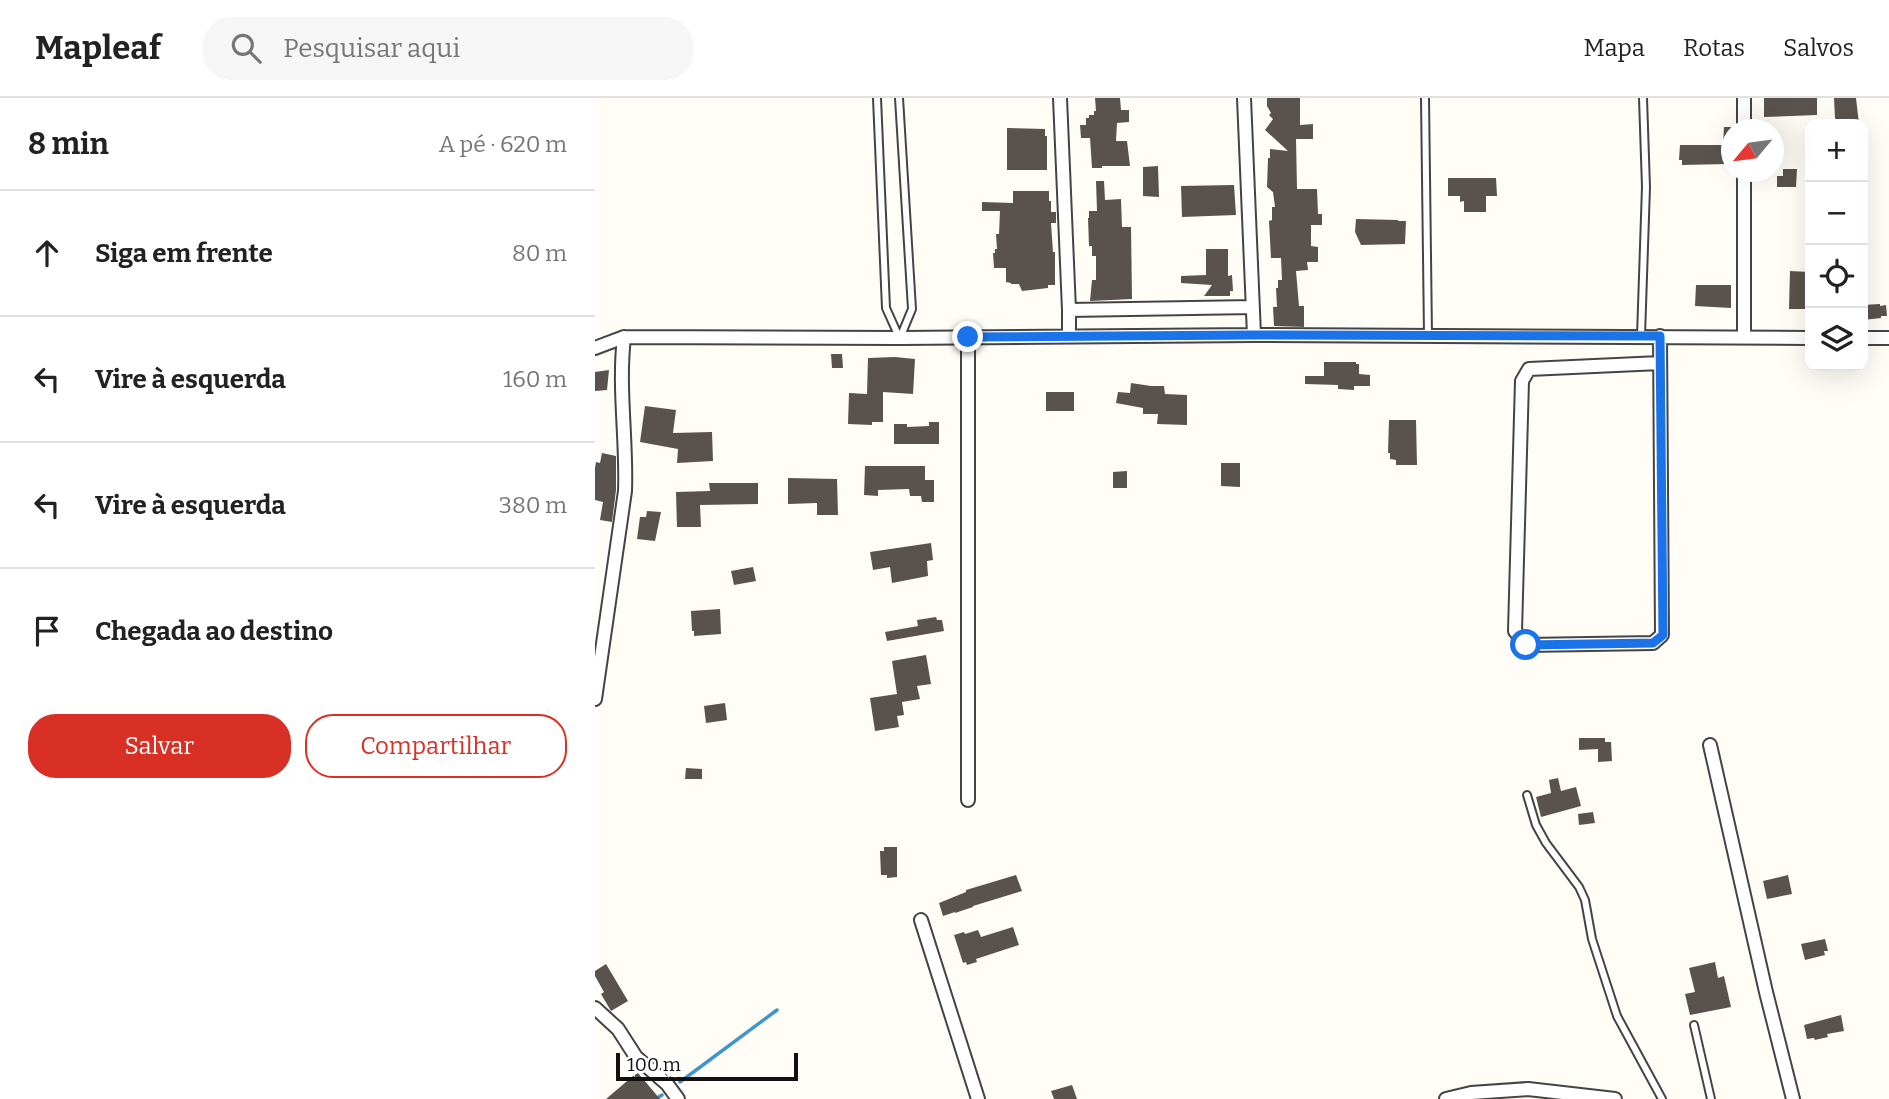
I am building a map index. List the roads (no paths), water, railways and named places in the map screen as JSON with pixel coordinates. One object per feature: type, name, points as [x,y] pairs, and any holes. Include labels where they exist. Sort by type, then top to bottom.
[{"type":"street","points":[[1060,98],[1069,336]]},
{"type":"street","points":[[1244,98],[1254,335]]},
{"type":"street","points":[[1744,98],[1744,119]]},
{"type":"street","points":[[1744,182],[1744,337]]},
{"type":"street","points":[[1069,310],[1253,307]]},
{"type":"street","points":[[596,343],[624,337],[1254,335],[1805,338]]},
{"type":"street","points":[[1660,336],[1663,635],[1653,643],[1526,645],[1515,631],[1522,381],[1529,369],[1660,363]]},
{"type":"street","points":[[595,699],[625,491],[626,462],[621,411],[624,337]]},
{"type":"street","points":[[968,337],[968,800]]},
{"type":"street","points":[[1868,338],[1889,338]]},
{"type":"street","points":[[1710,745],[1793,1099]]},
{"type":"street","points":[[921,919],[978,1099]]},
{"type":"street","points":[[595,1008],[618,1029],[636,1057],[667,1084],[678,1099]]},
{"type":"street","points":[[1445,1099],[1471,1093],[1528,1089],[1615,1099]]},
{"type":"lane","points":[[877,98],[885,308],[899,338]]},
{"type":"lane","points":[[899,98],[912,309],[899,338]]},
{"type":"lane","points":[[1425,98],[1428,337]]},
{"type":"lane","points":[[1641,336],[1646,187],[1643,98]]},
{"type":"lane","points":[[1527,795],[1546,843],[1579,887],[1592,939],[1617,1016],[1662,1099]]},
{"type":"lane","points":[[1694,1025],[1711,1099]]},
{"type":"waterway","points":[[680,1082],[777,1010]]},
{"type":"waterway","points":[[656,1099],[662,1095]]}]
